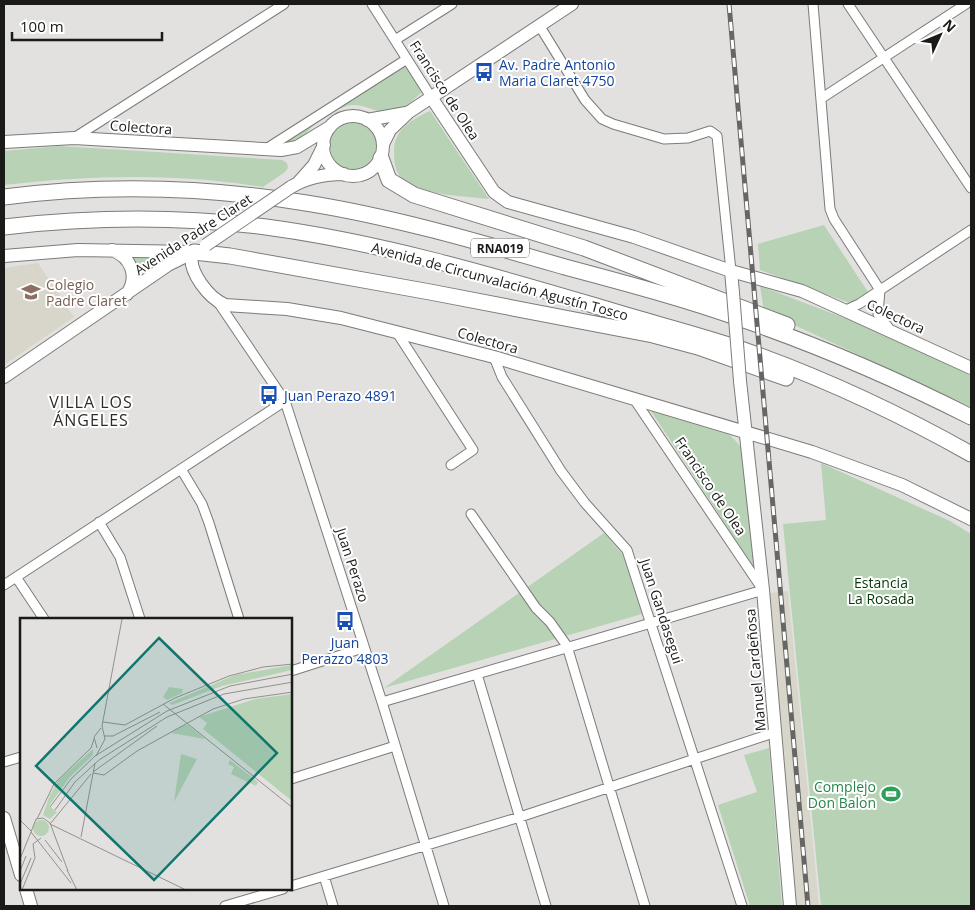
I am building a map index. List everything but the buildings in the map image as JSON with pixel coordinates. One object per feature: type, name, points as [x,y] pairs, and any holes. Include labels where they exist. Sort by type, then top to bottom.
[{"type":"highway","points":[[382,151],[386,176],[404,190],[627,262],[793,327],[846,360]]},
{"type":"highway","name":"RNA019","points":[[4,197],[79,191],[169,190],[264,198],[341,209],[461,237],[684,301],[760,326],[846,360],[971,417]]},
{"type":"highway","name":"Avenida de Circunvalación Agustín Tosco","points":[[4,227],[85,220],[158,219],[265,227],[318,235],[456,267],[697,335],[743,350],[848,392],[971,454]]},
{"type":"highway","points":[[205,247],[230,256],[653,334],[698,347],[793,381],[848,392]]},
{"type":"highway","points":[[205,247],[230,256]]},
{"type":"main road","points":[[409,112],[367,120],[348,117],[330,127],[324,145],[330,164],[344,174],[358,175],[365,173],[374,167],[390,130],[409,112],[572,4]]},
{"type":"main road","name":"Francisco de Olea","points":[[431,97],[494,192]]},
{"type":"main road","points":[[367,120],[377,128],[382,151]]},
{"type":"main road","name":"Colectora","points":[[4,142],[36,138],[74,138],[265,150],[293,148],[330,127]]},
{"type":"main road","name":"Avenida Padre Claret","points":[[4,377],[168,265],[205,247],[295,185],[314,164],[324,145]]},
{"type":"main road","name":"Avenida Padre Claret","points":[[295,185],[328,175],[344,174]]},
{"type":"main road","name":"Colectora","points":[[494,192],[508,202],[634,237],[731,270],[802,291],[971,368]]},
{"type":"main road","points":[[4,256],[109,249],[205,247]]},
{"type":"main road","name":"Juan Perazo","points":[[205,247],[194,271],[218,302]]},
{"type":"main road","points":[[109,249],[123,256],[131,267],[132,282],[126,295]]},
{"type":"main road","name":"Manuel Cardeñosa","points":[[731,270],[740,381],[763,590],[790,906]]},
{"type":"main road","name":"Colectora","points":[[218,302],[232,306],[294,310],[396,331],[494,357],[788,444],[902,485],[971,518]]},
{"type":"main road","points":[[4,818],[20,867]]},
{"type":"main road","points":[[26,890],[31,906]]},
{"type":"street","points":[[74,138],[284,4]]},
{"type":"street","name":"Francisco de Olea","points":[[372,4],[431,97]]},
{"type":"street","points":[[395,40],[452,4]]},
{"type":"street","points":[[812,4],[822,98],[830,209],[834,219],[880,290],[878,314],[890,330]]},
{"type":"street","points":[[848,4],[971,188]]},
{"type":"street","points":[[822,98],[966,4]]},
{"type":"street","points":[[539,25],[585,100],[602,118],[613,124],[664,139],[688,138],[706,132],[714,133],[719,140],[731,270]]},
{"type":"street","points":[[265,150],[407,59]]},
{"type":"street","points":[[846,310],[860,304],[971,230]]},
{"type":"street","name":"Juan Perazo","points":[[218,302],[285,401],[382,702],[444,906]]},
{"type":"street","points":[[396,331],[473,450],[451,465]]},
{"type":"street","name":"Juan Gandasegui","points":[[494,357],[502,378],[561,471],[585,503],[627,550],[742,906]]},
{"type":"street","name":"Francisco de Olea","points":[[634,399],[763,590]]},
{"type":"street","points":[[4,585],[285,401]]},
{"type":"street","points":[[181,469],[202,504],[239,618]]},
{"type":"street","points":[[470,514],[536,608],[550,622],[567,646],[645,906]]},
{"type":"street","points":[[99,522],[120,557],[140,618]]},
{"type":"street","points":[[16,577],[43,618]]},
{"type":"street","points":[[382,702],[567,646],[763,590]]},
{"type":"street","points":[[292,670],[364,648]]},
{"type":"street","points":[[477,674],[546,906]]},
{"type":"street","points":[[292,886],[520,818],[695,757],[776,732]]},
{"type":"street","points":[[292,779],[395,746]]},
{"type":"street","points":[[4,762],[20,757]]},
{"type":"street","points":[[324,876],[333,906]]},
{"type":"street","points":[[225,906],[280,890]]},
{"type":"shaded area","name":"Colegio Padre Claret","points":[[38,263],[74,317],[4,365],[4,268]]},
{"type":"shaded area","points":[[788,591],[819,906],[797,906],[769,593]]},
{"type":"green space","points":[[406,65],[423,91],[406,106],[392,112],[354,105],[343,107],[327,115]]},
{"type":"green space","points":[[430,111],[489,199],[436,193],[415,187],[399,176],[394,155],[397,137],[411,121]]},
{"type":"green space","points":[[323,118],[299,139],[286,142]]},
{"type":"green space","points":[[353,123],[366,127],[372,133],[376,146],[372,159],[366,165],[353,169],[340,165],[334,159],[330,146],[334,133],[340,127]]},
{"type":"green space","points":[[60,146],[282,160],[287,163],[288,168],[263,187],[198,179],[134,177],[69,179],[4,185],[4,151]]},
{"type":"green space","points":[[824,225],[868,292],[850,303],[760,270],[758,244]]},
{"type":"green space","points":[[133,256],[158,257],[160,259],[151,267],[137,274]]},
{"type":"green space","points":[[760,286],[876,330],[971,376],[971,407],[764,311]]},
{"type":"green space","points":[[651,411],[730,435],[742,448],[755,569]]},
{"type":"green space","name":"Estancia La Rosada","points":[[821,463],[950,521],[971,534],[971,906],[821,906],[783,524],[826,520]]},
{"type":"green space","points":[[604,533],[623,555],[642,614],[384,688]]},
{"type":"green space","points":[[769,748],[782,906],[750,906],[718,805],[757,792],[744,755]]},
{"type":"railway","points":[[729,4],[808,906]]},
{"type":"place","name":"Av. Padre Antonio Maria Claret 4750","points":[[484,72]]},
{"type":"place","name":"Colegio Padre Claret","points":[[31,292]]},
{"type":"place","name":"Juan Perazo 4891","points":[[269,395]]},
{"type":"place","name":"Juan Perazzo 4803","points":[[345,621]]},
{"type":"place","name":"Complejo Don Balon","points":[[891,794]]},
{"type":"district","name":"VILLA LOS ÁNGELES","points":[[91,411]]}]
